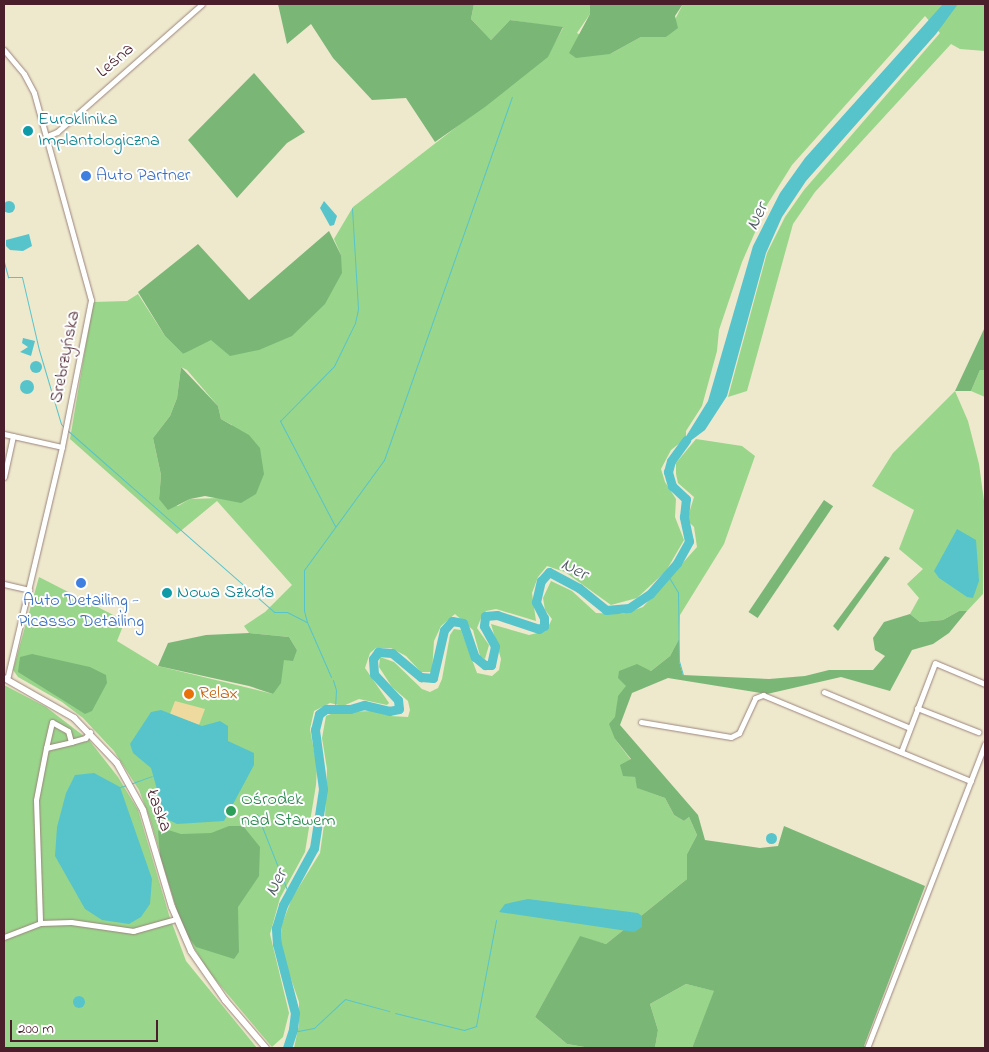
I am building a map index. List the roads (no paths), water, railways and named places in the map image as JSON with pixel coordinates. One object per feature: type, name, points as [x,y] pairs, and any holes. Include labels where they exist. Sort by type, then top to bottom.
[{"type":"main road","name":"Łaska","points":[[5,679],[54,704],[89,733],[127,777],[148,822],[176,919],[197,962],[266,1048]]},
{"type":"street","name":"Leśna","points":[[47,136],[57,132],[202,4]]},
{"type":"street","name":"Srebrzyńska","points":[[4,50],[32,86],[91,300],[62,446],[29,590],[5,679]]},
{"type":"street","points":[[4,434],[62,446]]},
{"type":"street","points":[[4,477],[13,436]]},
{"type":"street","points":[[4,584],[29,590]]},
{"type":"street","points":[[901,752],[935,663],[985,684]]},
{"type":"street","points":[[824,692],[910,728]]},
{"type":"street","points":[[641,722],[732,737],[739,733],[755,698],[763,695],[971,781]]},
{"type":"street","points":[[918,708],[978,732]]},
{"type":"street","points":[[40,923],[36,796],[52,722],[68,731],[70,742]]},
{"type":"street","points":[[46,748],[70,742],[89,733]]},
{"type":"street","points":[[867,1048],[985,744]]},
{"type":"street","points":[[4,936],[40,923],[71,922],[133,930],[176,919]]},
{"type":"water","points":[[943,4],[958,4],[936,34],[806,181],[782,217],[766,253],[727,396],[705,430],[677,451],[708,401],[753,246],[780,193],[805,158]]},
{"type":"water","points":[[7,201],[11,201],[15,207],[11,213],[7,213],[3,209],[3,205]]},
{"type":"water","points":[[324,201],[337,216],[334,225],[330,226],[320,208]]},
{"type":"water","points":[[29,234],[32,246],[23,251],[10,250],[6,246],[6,240]]},
{"type":"water","points":[[23,338],[35,341],[31,356],[20,352],[28,347],[22,343]]},
{"type":"water","points":[[36,361],[42,367],[36,373],[30,367]]},
{"type":"water","points":[[27,380],[32,382],[34,387],[32,392],[27,394],[22,392],[20,387],[22,382]]},
{"type":"water","points":[[957,529],[976,540],[979,581],[973,598],[967,597],[939,578],[934,571]]},
{"type":"water","points":[[161,710],[202,726],[220,721],[228,726],[228,741],[254,753],[254,765],[224,821],[177,824],[165,818],[151,768],[133,753],[130,744],[151,712]]},
{"type":"water","points":[[94,773],[120,787],[152,879],[150,904],[141,917],[129,924],[102,920],[85,909],[55,856],[57,827],[66,793],[75,775]]},
{"type":"water","points":[[769,833],[773,833],[776,838],[775,842],[769,843],[766,840],[766,836]]},
{"type":"water","points":[[528,899],[638,913],[642,916],[642,927],[634,932],[499,912],[505,904]]},
{"type":"water","points":[[79,996],[85,1002],[79,1008],[73,1002]]},
{"type":"waterway","points":[[307,622],[304,611],[304,570],[384,460],[512,97]]},
{"type":"waterway","points":[[335,526],[280,421],[334,366],[355,323],[358,309],[352,208]]},
{"type":"waterway","points":[[4,262],[8,277],[22,277],[39,350],[61,424],[64,427]]},
{"type":"waterway","points":[[67,430],[274,612],[287,612],[307,622],[331,677]]},
{"type":"waterway","name":"Ner","points":[[287,1048],[293,1029],[295,1013],[277,944],[276,928],[283,905],[314,848],[323,789],[315,730],[319,714],[326,709],[350,709],[364,705],[389,711],[399,709],[398,700],[374,674],[373,659],[378,652],[392,653],[421,677],[433,678],[444,630],[452,621],[463,623],[475,657],[485,665],[491,665],[495,646],[484,626],[485,616],[497,615],[539,629],[544,626],[544,618],[536,602],[541,581],[549,572],[579,588],[606,610],[629,608],[650,594],[677,563],[689,541],[684,517],[686,499],[672,486],[668,472],[671,461],[686,440]]},
{"type":"waterway","points":[[667,574],[678,592],[679,661],[683,675]]},
{"type":"waterway","points":[[333,680],[336,690],[335,708]]},
{"type":"waterway","points":[[130,784],[152,776]]},
{"type":"waterway","points":[[120,787],[127,785]]},
{"type":"waterway","points":[[257,814],[289,895]]},
{"type":"waterway","points":[[395,1013],[464,1030],[476,1026],[496,920]]},
{"type":"waterway","points":[[293,1032],[314,1028],[345,999],[389,1011]]},
{"type":"place","name":"Euroklinika Implantologiczna","points":[[28,131]]},
{"type":"place","name":"Auto Partner","points":[[86,176]]},
{"type":"place","name":"Auto Detailing - Picasso Detailing","points":[[81,583]]},
{"type":"place","name":"Nowa Szkoła","points":[[167,593]]},
{"type":"place","name":"Relax","points":[[189,694]]},
{"type":"place","name":"Ośrodek nad Stawem","points":[[231,811]]}]
